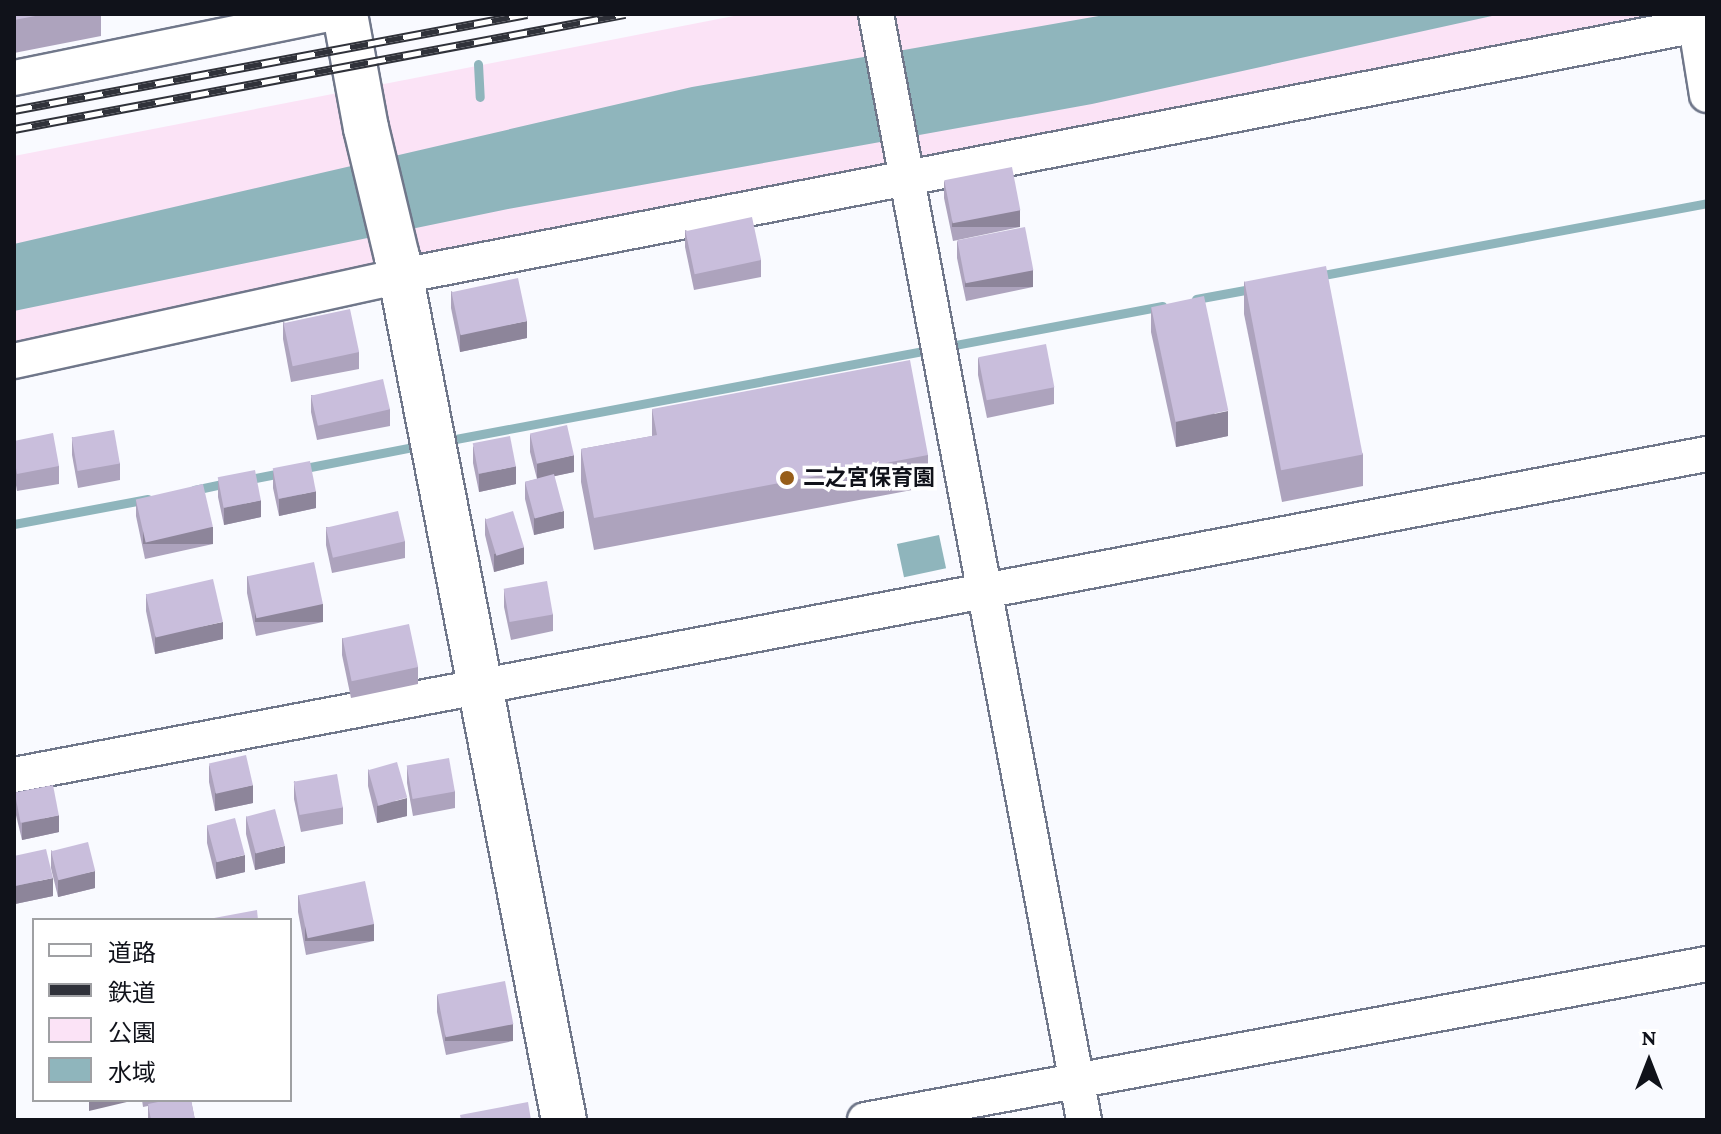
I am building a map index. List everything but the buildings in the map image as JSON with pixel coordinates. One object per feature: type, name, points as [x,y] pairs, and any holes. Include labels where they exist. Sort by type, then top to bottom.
[{"type":"street","points":[[14,78],[329,14]]},
{"type":"street","points":[[345,14],[366,128],[399,267],[564,1120]]},
{"type":"street","points":[[14,361],[399,267],[1699,21],[1707,95]]},
{"type":"street","points":[[877,23],[941,348],[1084,1120]]},
{"type":"street","points":[[14,775],[1707,454]]},
{"type":"street","points":[[865,1120],[1707,964]]},
{"type":"green space","points":[[744,14],[1707,14],[14,361],[14,156]]},
{"type":"water","points":[[1110,14],[1501,14],[1092,104],[508,209],[14,311],[14,244],[692,87]]},
{"type":"water","points":[[939,535],[946,568],[904,577],[897,544]]},
{"type":"waterway","points":[[478,64],[480,97]]},
{"type":"waterway","points":[[1318,276],[1707,203]]},
{"type":"waterway","points":[[1196,299],[1256,288]]},
{"type":"waterway","points":[[445,441],[1162,306]]},
{"type":"waterway","points":[[300,469],[423,445]]},
{"type":"waterway","points":[[245,480],[282,473]]},
{"type":"waterway","points":[[194,490],[227,483]]},
{"type":"waterway","points":[[14,524],[148,499]]},
{"type":"railway","points":[[14,110],[527,14]]},
{"type":"railway","points":[[14,129],[625,14]]},
{"type":"place","name":"二之宮保育園","points":[[787,478]]}]
